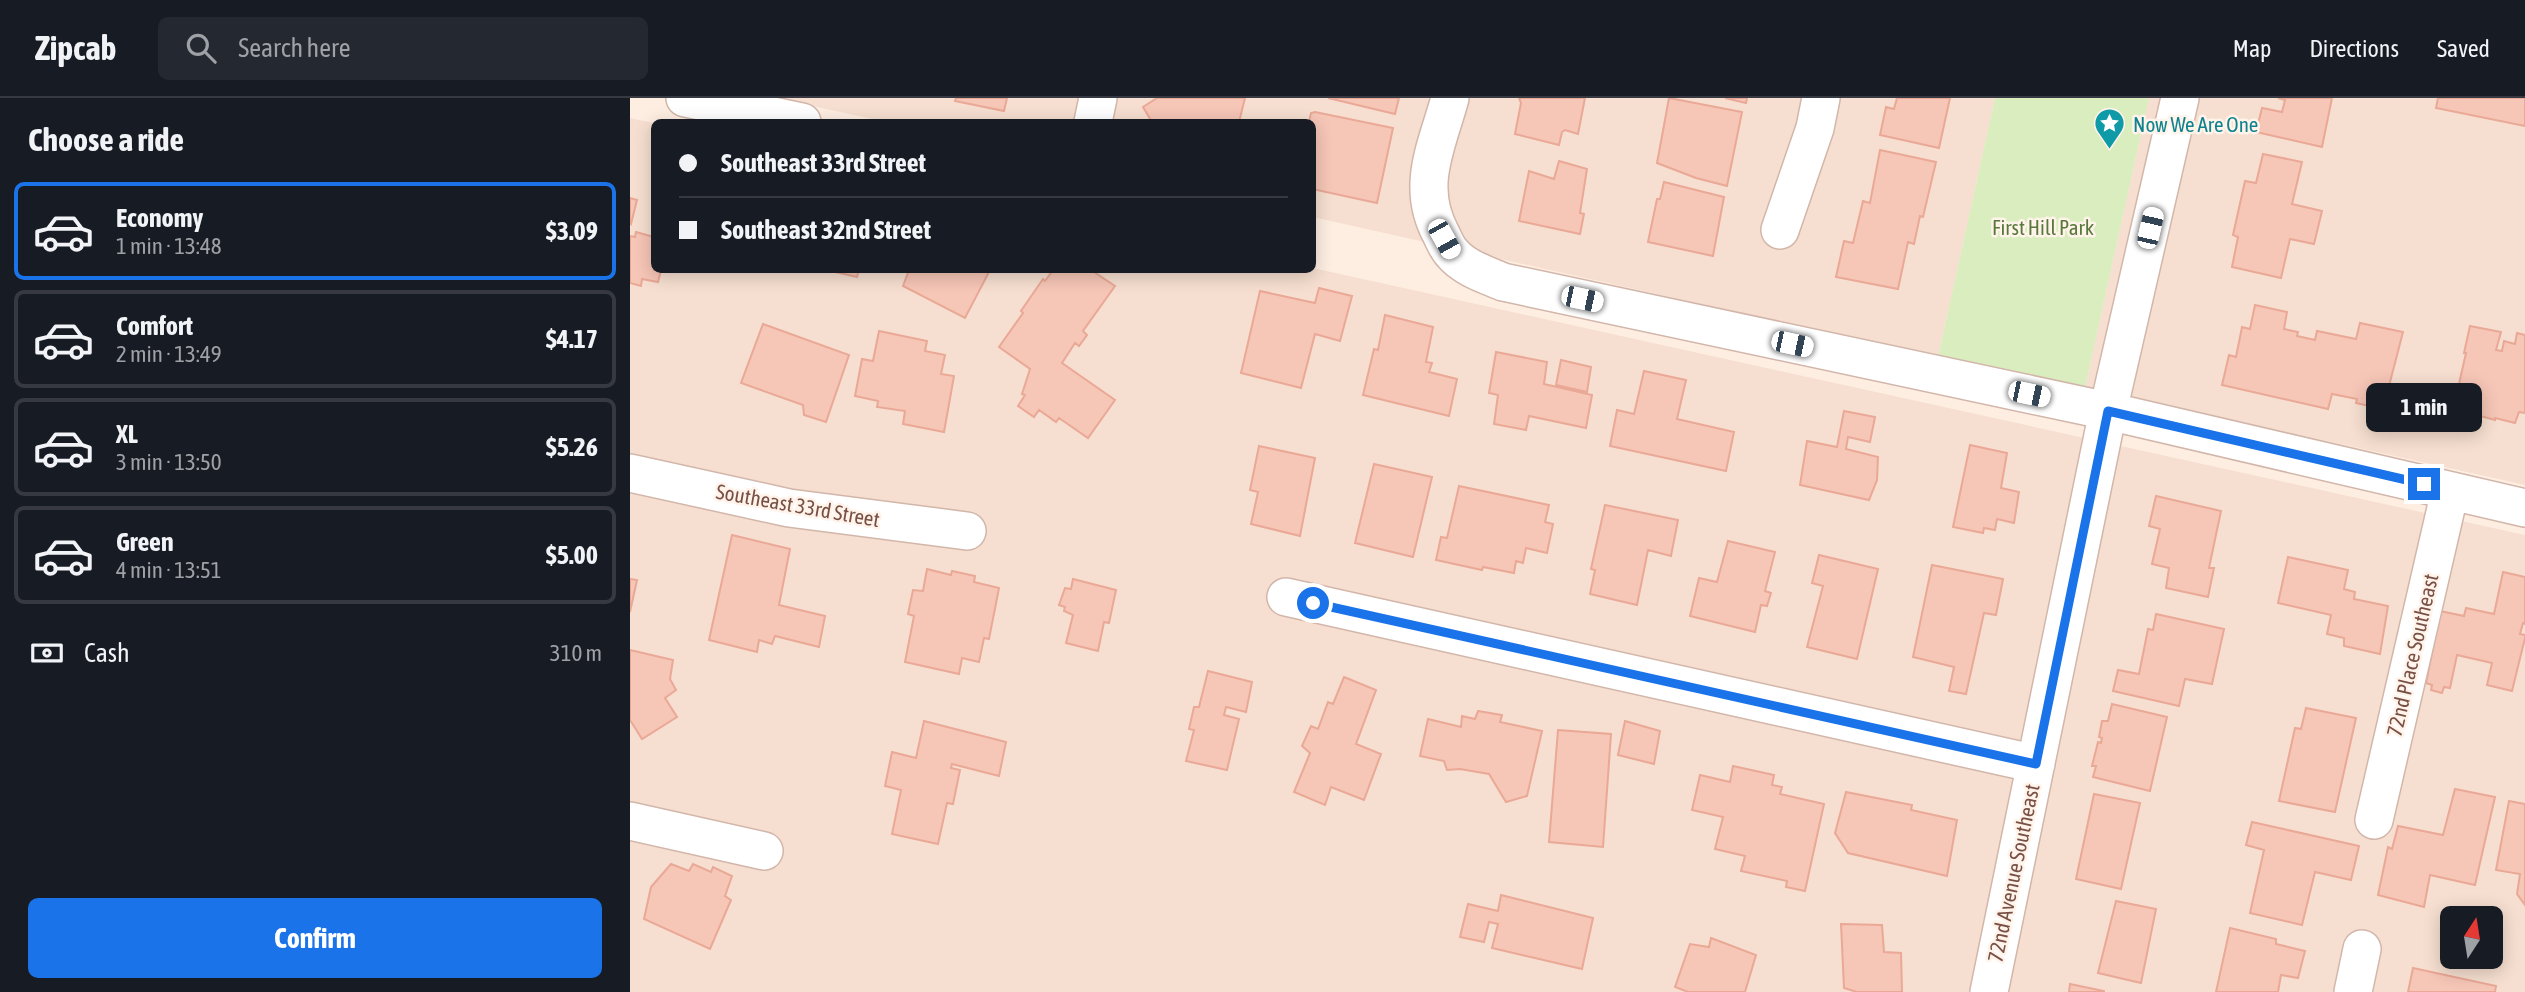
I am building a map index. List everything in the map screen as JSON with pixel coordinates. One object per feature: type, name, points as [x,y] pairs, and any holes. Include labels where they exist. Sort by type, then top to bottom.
[{"type":"street","points":[[685,98],[787,119]]},
{"type":"street","points":[[1094,119],[1098,98]]},
{"type":"street","points":[[1450,98],[1427,181],[1428,201],[1436,225],[1452,254],[1472,268],[1503,282],[2108,411],[2525,508]]},
{"type":"street","points":[[1780,230],[1815,128],[1821,98]]},
{"type":"street","name":"72nd Avenue Southeast","points":[[1989,992],[2108,411],[2180,98]]},
{"type":"street","name":"Southeast 33rd Street","points":[[630,474],[789,508],[967,531]]},
{"type":"street","name":"72nd Place Southeast","points":[[2374,820],[2450,491]]},
{"type":"street","points":[[1286,597],[2036,764]]},
{"type":"street","points":[[630,821],[764,851]]},
{"type":"street","points":[[2353,992],[2362,948]]},
{"type":"shaded area","points":[[776,98],[1995,98],[1938,357],[1316,218],[1316,119],[872,119]]},
{"type":"shaded area","points":[[2149,98],[2525,98],[2525,485],[2085,387]]},
{"type":"shaded area","points":[[630,118],[651,122],[651,273],[1316,273],[1316,269],[2525,535],[2525,992],[630,992]]},
{"type":"green space","name":"First Hill Park","points":[[1995,98],[2149,98],[2085,387],[1938,357]]},
{"type":"building","points":[[956,98],[1007,98],[1004,111],[955,101]]},
{"type":"building","points":[[1157,98],[1245,98],[1240,119],[1150,119],[1143,107]]},
{"type":"building","points":[[1328,98],[1399,98],[1395,114]]},
{"type":"building","points":[[1519,98],[1585,98],[1578,134],[1565,130],[1559,145],[1515,134],[1521,103]]},
{"type":"building","points":[[1669,98],[1742,112],[1727,186],[1657,163]]},
{"type":"building","points":[[1725,98],[1747,98],[1746,103]]},
{"type":"building","points":[[1897,98],[1950,98],[1939,148],[1880,135],[1886,107],[1894,109]]},
{"type":"building","points":[[2278,98],[2332,98],[2322,147],[2256,132],[2262,108],[2282,112],[2285,100]]},
{"type":"building","points":[[2438,98],[2525,98],[2525,126],[2436,108]]},
{"type":"building","points":[[1311,113],[1393,128],[1377,203],[1316,190],[1316,119],[1310,119]]},
{"type":"building","points":[[1880,150],[1936,162],[1914,244],[1908,242],[1898,289],[1836,277],[1844,241],[1853,243],[1863,201],[1870,203]]},
{"type":"building","points":[[2263,154],[2302,162],[2292,204],[2322,211],[2314,244],[2290,239],[2281,278],[2232,267],[2238,237],[2233,235],[2245,181],[2256,183]]},
{"type":"building","points":[[1559,161],[1587,169],[1580,213],[1584,214],[1580,234],[1519,221],[1529,171],[1554,179]]},
{"type":"building","points":[[1664,182],[1724,197],[1713,256],[1648,242],[1657,199],[1660,199]]},
{"type":"building","points":[[630,198],[637,200],[631,224],[630,223]]},
{"type":"building","points":[[636,232],[651,236],[651,273],[660,273],[658,282],[642,279],[641,286],[630,283],[630,236],[635,237]]},
{"type":"building","points":[[840,273],[858,273],[857,277]]},
{"type":"building","points":[[908,273],[988,273],[965,318],[903,286]]},
{"type":"building","points":[[1051,273],[1096,273],[1115,286],[1083,331],[1087,335],[1079,346],[1075,343],[1062,363],[1115,400],[1088,438],[1059,418],[1056,422],[1039,410],[1034,417],[1018,406],[1025,395],[1022,394],[1030,369],[999,347],[1043,279],[1045,281]]},
{"type":"building","points":[[1319,288],[1352,296],[1340,341],[1315,334],[1301,388],[1241,373],[1260,291],[1315,303]]},
{"type":"building","points":[[2255,305],[2287,312],[2284,329],[2298,332],[2297,336],[2315,340],[2317,331],[2356,339],[2360,323],[2403,332],[2383,409],[2356,403],[2357,399],[2332,394],[2328,409],[2222,385],[2229,355],[2236,357],[2242,327],[2250,329]]},
{"type":"building","points":[[1385,315],[1433,327],[1426,362],[1432,363],[1429,372],[1457,379],[1449,416],[1363,395],[1374,349],[1378,350]]},
{"type":"building","points":[[763,324],[849,355],[826,422],[804,415],[803,405],[741,383]]},
{"type":"building","points":[[2470,326],[2501,332],[2496,350],[2502,351],[2504,341],[2515,344],[2517,333],[2525,335],[2525,413],[2519,412],[2515,423],[2454,409],[2453,402]]},
{"type":"building","points":[[879,331],[927,341],[925,351],[945,355],[941,374],[954,376],[944,432],[903,424],[905,411],[877,407],[878,401],[855,396],[862,359],[873,361]]},
{"type":"building","points":[[1496,352],[1547,362],[1544,384],[1592,395],[1586,428],[1529,416],[1526,430],[1494,424],[1498,395],[1489,393]]},
{"type":"building","points":[[1561,360],[1591,367],[1587,392],[1556,385]]},
{"type":"building","points":[[1644,371],[1686,380],[1677,419],[1734,432],[1726,471],[1610,446],[1617,410],[1634,414]]},
{"type":"building","points":[[1844,411],[1875,417],[1870,442],[1848,437],[1846,449],[1878,457],[1877,480],[1869,500],[1800,485],[1807,441],[1837,447]]},
{"type":"building","points":[[1970,445],[2007,453],[2001,488],[2019,492],[2014,523],[1997,519],[1995,530],[1984,528],[1983,533],[1953,527]]},
{"type":"building","points":[[1259,446],[1315,458],[1300,536],[1251,524],[1258,492],[1250,490]]},
{"type":"building","points":[[1374,464],[1432,477],[1413,557],[1355,543]]},
{"type":"building","points":[[1459,486],[1549,505],[1545,522],[1553,524],[1547,553],[1526,548],[1523,563],[1516,561],[1514,573],[1483,567],[1482,570],[1436,560],[1441,537],[1447,538]]},
{"type":"building","points":[[2156,496],[2221,511],[2209,568],[2214,568],[2208,597],[2166,588],[2169,568],[2152,564],[2160,529],[2149,526]]},
{"type":"building","points":[[1605,505],[1678,520],[1671,556],[1648,550],[1637,605],[1590,594],[1595,570],[1591,569]]},
{"type":"building","points":[[732,535],[790,549],[779,605],[825,616],[819,647],[775,636],[772,644],[759,640],[757,652],[709,640]]},
{"type":"building","points":[[1728,541],[1775,552],[1765,591],[1771,593],[1767,606],[1761,605],[1755,632],[1690,616],[1699,578],[1717,582]]},
{"type":"building","points":[[1819,555],[1878,569],[1857,659],[1807,647],[1823,586],[1812,583]]},
{"type":"building","points":[[2288,557],[2348,570],[2344,589],[2355,592],[2354,599],[2388,606],[2380,654],[2344,646],[2344,638],[2327,634],[2331,615],[2278,603]]},
{"type":"building","points":[[1932,565],[2003,579],[1996,615],[1984,613],[1966,694],[1949,691],[1954,667],[1913,657]]},
{"type":"building","points":[[927,569],[951,575],[952,571],[975,576],[974,582],[999,588],[989,639],[984,638],[979,662],[962,658],[959,674],[905,662],[914,616],[908,614],[913,590],[923,591]]},
{"type":"building","points":[[2503,572],[2525,577],[2525,624],[2523,623],[2520,634],[2525,635],[2525,638],[2512,691],[2487,685],[2492,663],[2457,655],[2450,688],[2444,687],[2442,693],[2431,690],[2432,685],[2426,683],[2440,611],[2464,616],[2466,608],[2494,614]]},
{"type":"building","points":[[630,579],[637,580],[630,612]]},
{"type":"building","points":[[1073,579],[1116,590],[1109,623],[1104,622],[1098,651],[1066,643],[1073,615],[1059,605],[1065,588],[1071,589]]},
{"type":"building","points":[[2156,614],[2224,629],[2212,684],[2185,679],[2179,706],[2113,691],[2118,670],[2139,674],[2148,629],[2153,630]]},
{"type":"building","points":[[630,650],[673,660],[670,679],[676,690],[665,698],[677,717],[642,739],[630,720]]},
{"type":"building","points":[[1208,671],[1252,682],[1246,712],[1226,707],[1224,715],[1239,719],[1227,770],[1186,761],[1194,730],[1189,729],[1194,707],[1199,707]]},
{"type":"building","points":[[1344,677],[1376,690],[1356,744],[1381,754],[1364,800],[1331,787],[1325,805],[1294,792],[1310,753],[1302,746],[1311,726],[1318,729],[1328,702],[1333,704]]},
{"type":"building","points":[[2112,704],[2167,717],[2150,791],[2093,777],[2096,766],[2092,766],[2098,742],[2101,743],[2102,738],[2099,737],[2102,721],[2108,721]]},
{"type":"building","points":[[2306,708],[2356,718],[2335,812],[2279,801],[2295,728],[2301,729]]},
{"type":"building","points":[[1478,711],[1502,715],[1500,722],[1542,731],[1527,796],[1506,802],[1489,774],[1460,769],[1447,770],[1444,761],[1420,756],[1428,719],[1461,727],[1462,716],[1475,719]]},
{"type":"building","points":[[924,721],[1006,742],[999,776],[952,764],[951,768],[960,770],[953,804],[947,803],[938,844],[892,834],[901,790],[885,786],[892,752],[916,758]]},
{"type":"building","points":[[1625,721],[1660,731],[1654,764],[1618,755]]},
{"type":"building","points":[[1558,730],[1611,734],[1603,847],[1549,842]]},
{"type":"building","points":[[1733,766],[1774,775],[1772,785],[1782,787],[1780,794],[1824,804],[1805,891],[1786,887],[1787,881],[1741,871],[1745,856],[1715,849],[1723,817],[1692,810],[1700,775],[1730,782]]},
{"type":"building","points":[[2455,789],[2495,797],[2475,885],[2430,875],[2424,907],[2378,895],[2388,847],[2392,849],[2398,826],[2443,835]]},
{"type":"building","points":[[1846,792],[1912,805],[1911,810],[1957,820],[1947,876],[1848,853],[1835,833]]},
{"type":"building","points":[[2094,794],[2140,803],[2121,889],[2076,879]]},
{"type":"building","points":[[2509,801],[2525,804],[2525,905],[2517,894],[2520,874],[2496,870]]},
{"type":"building","points":[[2252,822],[2359,846],[2351,880],[2315,872],[2302,925],[2250,913],[2264,850],[2246,845]]},
{"type":"building","points":[[671,864],[689,871],[693,864],[711,872],[713,867],[732,876],[725,896],[731,900],[710,949],[644,919],[651,887]]},
{"type":"building","points":[[1501,895],[1593,918],[1582,969],[1492,948],[1498,924],[1489,922],[1484,942],[1460,937],[1468,904],[1498,911]]},
{"type":"building","points":[[2116,901],[2156,909],[2141,983],[2098,973]]},
{"type":"building","points":[[1841,924],[1882,925],[1884,952],[1901,953],[1902,992],[1857,992],[1844,988]]},
{"type":"building","points":[[2230,928],[2276,939],[2276,944],[2305,951],[2298,978],[2281,975],[2278,992],[2216,992]]},
{"type":"building","points":[[1711,938],[1756,955],[1745,992],[1688,992],[1675,987],[1690,944],[1709,947]]},
{"type":"building","points":[[2413,968],[2496,986],[2495,992],[2408,992]]},
{"type":"building","points":[[2070,984],[2104,991],[2104,992],[2069,992]]},
{"type":"place","name":"Now We Are One","points":[[2110,151]]},
{"type":"route","points":[[1313,603],[2036,764],[2108,411],[2424,484]]}]
